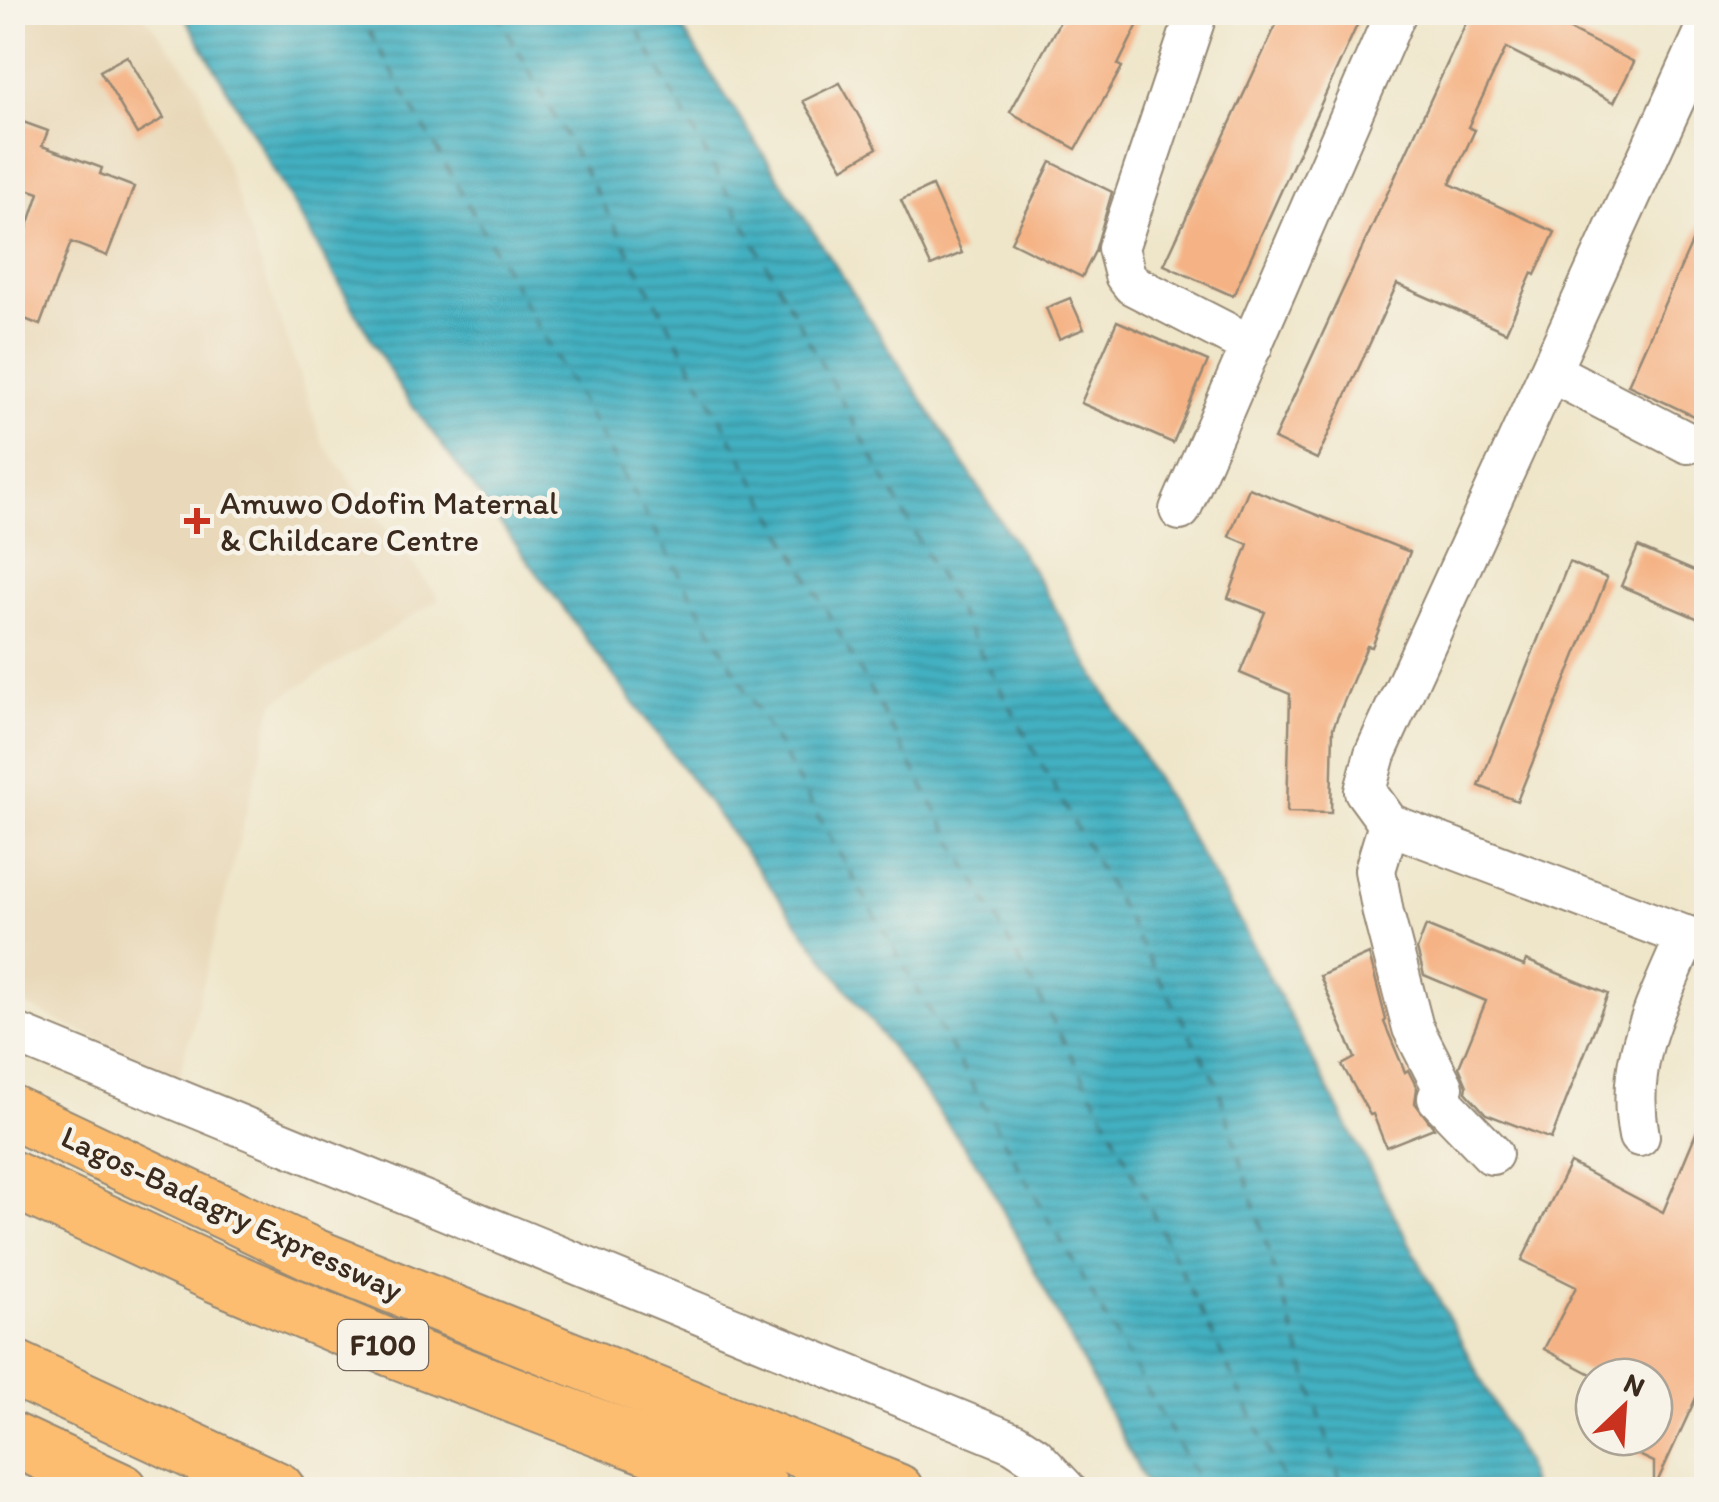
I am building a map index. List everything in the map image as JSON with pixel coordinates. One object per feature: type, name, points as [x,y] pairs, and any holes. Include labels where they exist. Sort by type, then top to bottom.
[{"type":"highway","name":"Lagos-Badagry Expressway","points":[[12,1178],[218,1275],[393,1349],[762,1490]]},
{"type":"highway","points":[[12,1367],[276,1490]]},
{"type":"main road","name":"Lagos-Badagry Expressway","points":[[12,1112],[314,1255],[897,1490]]},
{"type":"main road","points":[[12,1440],[122,1490]]},
{"type":"street","points":[[1197,12],[1118,248],[1125,275],[1133,285],[1252,346]]},
{"type":"street","points":[[1180,510],[1396,12]]},
{"type":"street","points":[[1639,1136],[1632,1102],[1640,1046],[1696,940],[1389,824],[1366,791],[1375,754],[1706,30]]},
{"type":"street","points":[[1550,372],[1688,443]]},
{"type":"street","points":[[1389,824],[1375,870],[1413,1028],[1443,1087],[1438,1098],[1492,1154]]},
{"type":"street","points":[[12,1032],[1014,1443],[1034,1456],[1066,1490]]},
{"type":"shaded area","name":"Amuwo Odofin Maternal & Childcare Centre","points":[[12,13],[142,13],[198,84],[323,444],[439,599],[274,702],[179,1078],[13,999]]},
{"type":"water","points":[[183,13],[672,13],[1038,579],[1242,925],[1525,1463],[1532,1489],[1149,1489],[981,1169],[400,389]]},
{"type":"building","points":[[1065,12],[1144,12],[1118,65],[1122,67],[1076,149],[1010,112]]},
{"type":"building","points":[[1282,12],[1363,12],[1233,296],[1164,265]]},
{"type":"building","points":[[1471,12],[1534,12],[1634,62],[1614,102],[1506,48],[1468,127],[1475,130],[1450,184],[1555,232],[1506,332],[1397,284],[1317,459],[1274,439]]},
{"type":"building","points":[[127,56],[164,118],[137,134],[100,71]]},
{"type":"building","points":[[840,83],[877,148],[843,168],[803,101]]},
{"type":"building","points":[[12,118],[48,131],[42,146],[102,168],[100,174],[134,187],[107,256],[71,242],[40,325],[12,314],[12,231],[25,235],[39,193],[12,184]]},
{"type":"building","points":[[1051,162],[1112,192],[1095,251],[1082,277],[1011,242]]},
{"type":"building","points":[[932,186],[962,253],[931,266],[901,200]]},
{"type":"building","points":[[1706,211],[1706,422],[1628,385]]},
{"type":"building","points":[[1070,298],[1084,329],[1059,339],[1046,308]]},
{"type":"building","points":[[1117,321],[1208,361],[1173,443],[1081,403]]},
{"type":"building","points":[[1249,488],[1410,552],[1372,647],[1367,646],[1333,728],[1331,813],[1287,812],[1290,694],[1240,673],[1265,612],[1228,598],[1248,544],[1229,536]]},
{"type":"building","points":[[1638,547],[1706,576],[1706,622],[1621,586]]},
{"type":"building","points":[[1569,562],[1607,578],[1517,801],[1479,786]]},
{"type":"building","points":[[1426,926],[1524,966],[1526,960],[1608,994],[1551,1139],[1486,1114],[1466,1092],[1459,1067],[1486,1001],[1424,975],[1417,949]]},
{"type":"building","points":[[1369,954],[1384,1022],[1405,1072],[1408,1070],[1417,1088],[1415,1103],[1434,1128],[1386,1147],[1373,1114],[1370,1115],[1342,1065],[1355,1058],[1320,976]]},
{"type":"building","points":[[1706,1109],[1706,1376],[1674,1446],[1674,1357],[1574,1357],[1574,1365],[1544,1349],[1576,1287],[1522,1260],[1570,1163],[1663,1212]]},
{"type":"building","points":[[1643,1457],[1669,1457],[1654,1489],[1654,1462]]},
{"type":"ferry route","points":[[358,12],[1204,1490]]},
{"type":"ferry route","points":[[497,12],[1107,1120],[1288,1490]]},
{"type":"ferry route","points":[[628,12],[1216,1081],[1343,1490]]},
{"type":"place","name":"Amuwo Odofin Maternal & Childcare Centre","points":[[197,521]]}]
